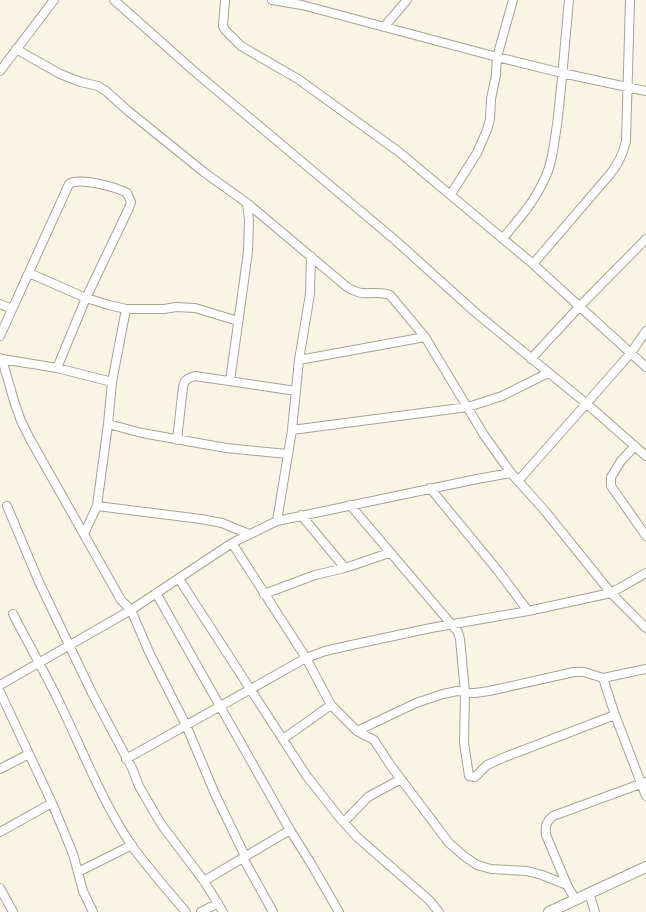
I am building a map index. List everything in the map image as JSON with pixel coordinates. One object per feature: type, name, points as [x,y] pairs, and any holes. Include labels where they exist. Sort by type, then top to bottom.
[{"type":"street","points":[[0,71],[54,0]]},
{"type":"street","points":[[114,0],[195,72],[394,240],[476,313],[587,404],[646,456]]},
{"type":"street","points":[[225,0],[223,26],[241,46],[320,93],[399,152],[533,264],[646,367]]},
{"type":"street","points":[[272,0],[302,5],[497,58],[646,91]]},
{"type":"street","points":[[384,27],[407,0]]},
{"type":"street","points":[[451,194],[477,153],[487,130],[490,119],[491,99],[497,67],[497,58],[513,0]]},
{"type":"street","points":[[503,238],[525,212],[538,193],[546,177],[550,164],[555,138],[569,0]]},
{"type":"street","points":[[533,264],[618,163],[623,153],[626,141],[630,0]]},
{"type":"street","points":[[16,49],[60,74],[106,90],[127,110],[205,173],[247,204],[352,290],[364,293],[381,292],[390,296],[425,337],[484,435],[511,473],[545,511],[611,593],[646,628]]},
{"type":"street","points":[[0,336],[69,184],[77,181],[122,190],[127,193],[131,202],[129,208],[86,298],[57,368]]},
{"type":"street","points":[[230,381],[248,252],[249,220],[247,204]]},
{"type":"street","points":[[531,359],[579,306],[646,239]]},
{"type":"street","points":[[276,521],[292,430],[299,360],[310,294],[311,256]]},
{"type":"street","points":[[28,273],[86,298],[108,305],[126,309],[164,309],[176,307],[195,308],[238,321]]},
{"type":"street","points":[[0,304],[12,309]]},
{"type":"street","points":[[84,534],[97,506],[112,382],[126,309]]},
{"type":"street","points":[[518,481],[630,354],[646,330]]},
{"type":"street","points":[[299,360],[425,337]]},
{"type":"street","points":[[112,382],[57,368],[1,358],[21,421],[30,440],[121,600],[131,610],[149,652],[186,725],[215,794],[244,857],[273,912]]},
{"type":"street","points":[[292,430],[468,407],[502,396],[548,373]]},
{"type":"street","points":[[177,440],[184,382],[190,377],[195,376],[296,391]]},
{"type":"street","points":[[108,424],[177,440],[226,448],[287,454]]},
{"type":"street","points":[[634,446],[621,460],[611,476],[611,486],[646,536]]},
{"type":"street","points":[[0,685],[131,610],[232,543],[276,521],[430,488],[511,473]]},
{"type":"street","points":[[430,488],[490,560],[528,611]]},
{"type":"street","points":[[350,505],[389,553],[458,632],[465,692],[464,743],[469,776],[473,778],[475,777],[487,765],[505,757],[615,715]]},
{"type":"street","points":[[7,506],[40,582],[92,693],[139,786],[161,824],[204,881],[223,912]]},
{"type":"street","points":[[97,506],[201,519],[222,523],[249,534]]},
{"type":"street","points":[[300,515],[345,568]]},
{"type":"street","points":[[232,543],[306,658],[332,705],[357,731],[374,740],[401,779],[450,843],[464,856],[477,865],[491,869],[527,871],[567,885]]},
{"type":"street","points":[[264,594],[315,575],[345,568],[389,553]]},
{"type":"street","points":[[126,759],[250,688],[306,658],[325,651],[452,624],[528,611],[611,593],[631,580],[646,573]]},
{"type":"street","points":[[179,579],[306,775],[357,837],[429,900],[439,912]]},
{"type":"street","points":[[156,594],[290,830],[339,912]]},
{"type":"street","points":[[13,614],[62,708],[111,811],[132,845],[154,875],[186,912]]},
{"type":"street","points":[[357,731],[416,703],[457,691],[489,691],[574,672],[584,672],[603,678],[646,670]]},
{"type":"street","points":[[603,678],[615,715],[644,782],[646,796]]},
{"type":"street","points":[[0,692],[3,709],[36,766],[52,803],[73,854],[83,891],[93,912]]},
{"type":"street","points":[[283,739],[332,705]]},
{"type":"street","points":[[0,769],[28,754]]},
{"type":"street","points":[[344,822],[368,797],[401,779]]},
{"type":"street","points":[[575,899],[567,885],[546,834],[545,827],[547,821],[553,816],[644,782]]},
{"type":"street","points":[[0,832],[52,803]]},
{"type":"street","points":[[204,881],[267,842],[290,830]]},
{"type":"street","points":[[78,872],[132,845]]},
{"type":"street","points":[[549,912],[646,867]]},
{"type":"street","points":[[0,888],[14,912]]},
{"type":"street","points":[[589,893],[596,912]]},
{"type":"street","points":[[201,912],[218,903]]}]
